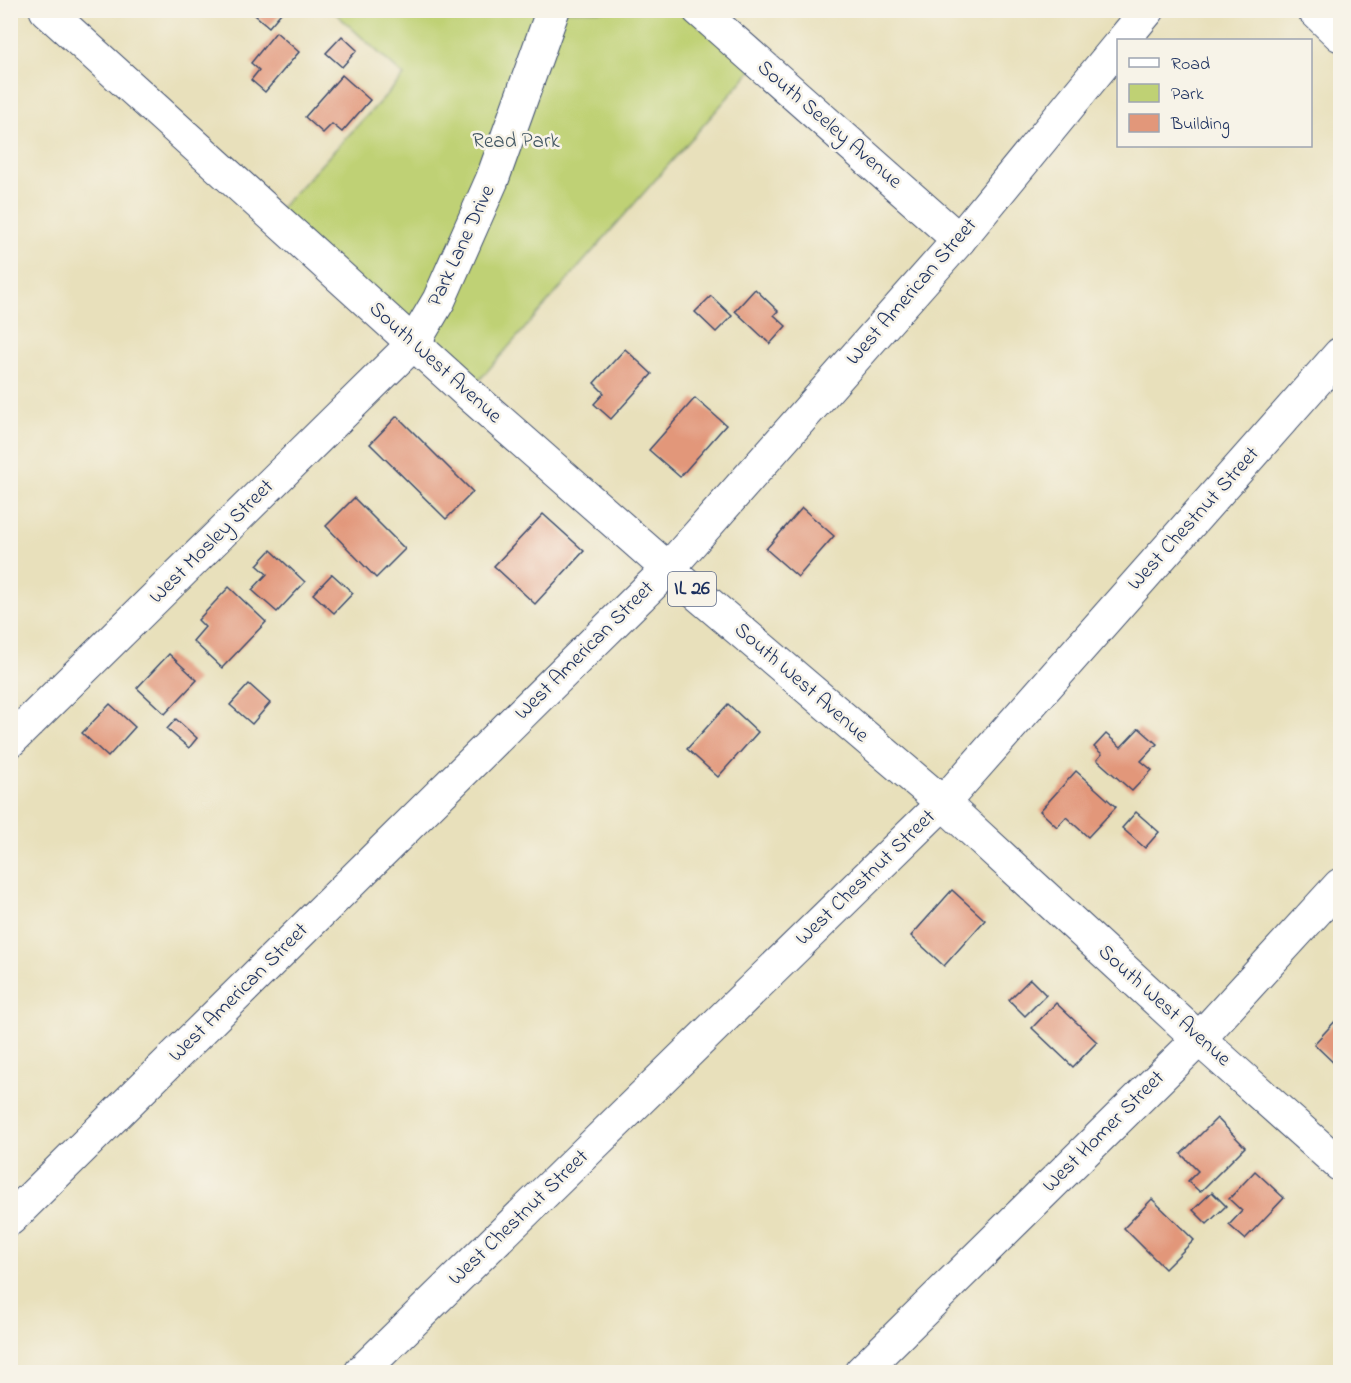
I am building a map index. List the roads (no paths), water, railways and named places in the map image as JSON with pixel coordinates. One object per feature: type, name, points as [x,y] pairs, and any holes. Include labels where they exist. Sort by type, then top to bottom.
[{"type":"street","name":"South West Avenue","points":[[46,10],[413,344],[668,569],[942,803],[1198,1039],[1341,1165]]},
{"type":"street","name":"Park Lane Drive","points":[[413,344],[439,300],[492,180],[554,10]]},
{"type":"street","name":"South Seeley Avenue","points":[[699,10],[959,240]]},
{"type":"street","points":[[1124,39],[1148,10]]},
{"type":"street","points":[[1314,10],[1341,35]]},
{"type":"street","name":"West American Street","points":[[10,1219],[668,569],[959,240],[1117,48]]},
{"type":"street","name":"West Mosley Street","points":[[10,741],[413,344]]},
{"type":"street","name":"West Chestnut Street","points":[[361,1372],[942,803],[1341,354]]},
{"type":"street","name":"West Homer Street","points":[[861,1372],[1198,1039],[1341,885]]},
{"type":"park label","name":"Read Park","points":[[516,142]]}]
